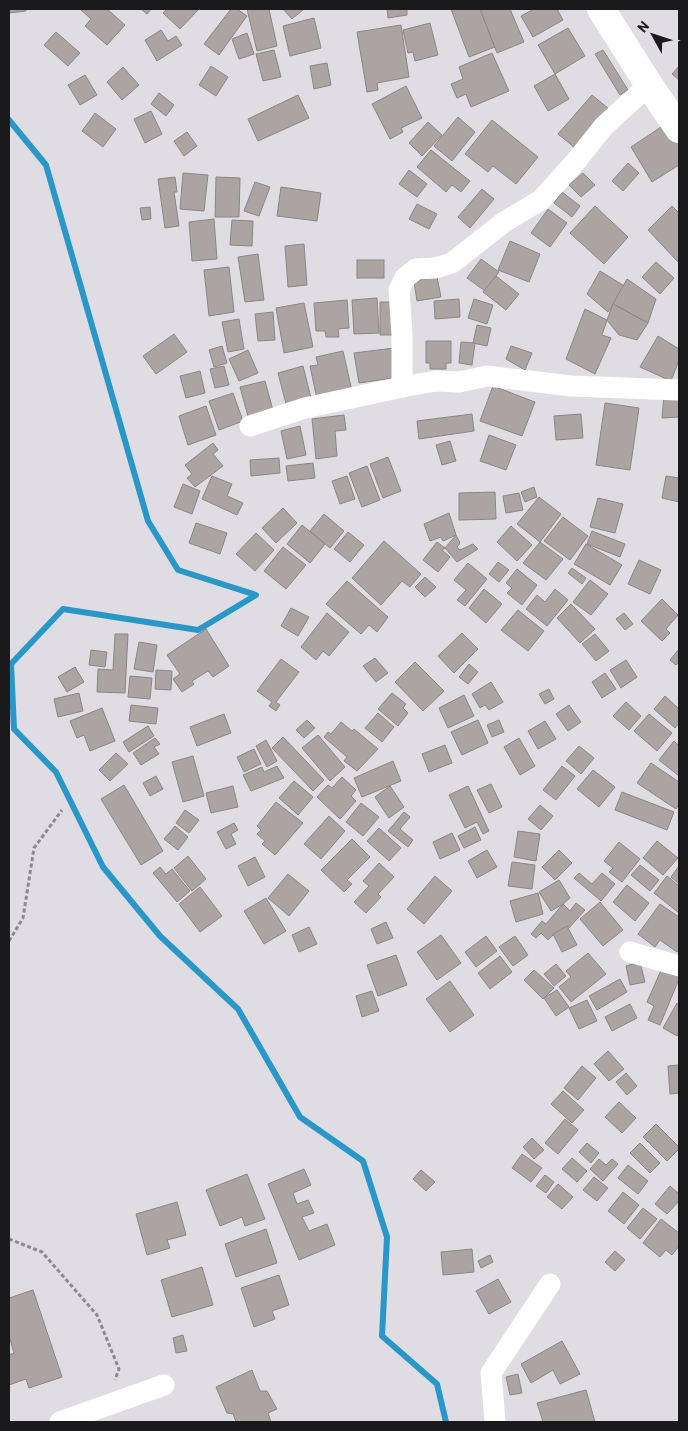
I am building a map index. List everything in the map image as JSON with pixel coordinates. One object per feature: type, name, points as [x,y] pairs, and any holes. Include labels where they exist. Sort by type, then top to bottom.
[{"type":"street","points":[[601,9],[679,129]]},
{"type":"street","points":[[402,387],[402,335],[399,290],[406,278],[416,269],[434,268],[452,263],[504,222],[541,200],[604,126],[649,85]]},
{"type":"street","points":[[250,426],[305,408],[402,387],[436,381],[459,382],[487,376],[571,386],[679,390]]},
{"type":"street","points":[[630,952],[679,966]]},
{"type":"street","points":[[495,1422],[492,1373],[550,1284]]},
{"type":"street","points":[[60,1422],[164,1385]]},
{"type":"path","points":[[9,940],[23,918],[34,848],[62,810]]},
{"type":"path","points":[[9,1239],[42,1252],[97,1315],[119,1369],[104,1406]]},
{"type":"building","points":[[9,9],[26,9],[26,11],[9,13]]},
{"type":"building","points":[[80,9],[107,9],[125,25],[107,45],[85,26],[91,19]]},
{"type":"building","points":[[141,9],[151,9],[147,14]]},
{"type":"building","points":[[167,9],[199,9],[180,29],[163,13]]},
{"type":"building","points":[[231,9],[237,9],[247,16],[219,55],[204,44]]},
{"type":"building","points":[[247,9],[269,9],[277,46],[257,51]]},
{"type":"building","points":[[283,9],[304,9],[292,19]]},
{"type":"building","points":[[387,9],[407,9],[407,15],[388,18]]},
{"type":"building","points":[[451,9],[480,9],[495,47],[469,57]]},
{"type":"building","points":[[480,9],[510,9],[524,42],[497,53]]},
{"type":"building","points":[[534,9],[557,9],[563,20],[533,37],[521,16]]},
{"type":"building","points":[[314,18],[321,48],[290,56],[283,26]]},
{"type":"building","points":[[430,23],[438,55],[415,61],[413,52],[408,53],[403,30]]},
{"type":"building","points":[[401,25],[409,77],[377,83],[378,90],[367,92],[357,32]]},
{"type":"building","points":[[568,28],[585,56],[555,74],[538,45]]},
{"type":"building","points":[[161,30],[168,41],[176,36],[182,45],[157,61],[145,40]]},
{"type":"building","points":[[56,32],[80,53],[68,66],[44,45]]},
{"type":"building","points":[[247,33],[254,54],[239,59],[232,39]]},
{"type":"building","points":[[274,50],[281,77],[263,81],[256,54]]},
{"type":"building","points":[[603,50],[628,90],[620,95],[595,54]]},
{"type":"building","points":[[492,53],[509,91],[471,107],[466,94],[457,98],[451,84],[463,79],[459,67]]},
{"type":"building","points":[[327,63],[331,85],[314,89],[310,66]]},
{"type":"building","points":[[211,66],[228,77],[216,96],[199,85]]},
{"type":"building","points":[[679,66],[679,80],[672,74]]},
{"type":"building","points":[[123,67],[139,85],[122,100],[107,82]]},
{"type":"building","points":[[555,74],[569,99],[548,111],[534,86]]},
{"type":"building","points":[[85,75],[97,95],[80,105],[68,85]]},
{"type":"building","points":[[406,86],[422,118],[401,128],[403,132],[390,139],[372,104]]},
{"type":"building","points":[[159,93],[174,105],[166,116],[151,104]]},
{"type":"building","points":[[298,95],[309,118],[258,141],[248,119]]},
{"type":"building","points":[[592,95],[609,109],[575,148],[558,134]]},
{"type":"building","points":[[151,111],[162,134],[145,143],[134,119]]},
{"type":"building","points":[[95,113],[116,129],[103,147],[82,131]]},
{"type":"building","points":[[458,117],[475,132],[452,161],[434,146]]},
{"type":"building","points":[[492,120],[538,157],[516,184],[493,166],[488,172],[465,154]]},
{"type":"building","points":[[670,121],[679,136],[679,165],[652,182],[631,147]]},
{"type":"building","points":[[428,122],[442,135],[422,156],[409,143]]},
{"type":"building","points":[[187,132],[197,146],[184,156],[174,141]]},
{"type":"building","points":[[431,150],[470,181],[461,192],[452,185],[446,192],[417,167]]},
{"type":"building","points":[[628,163],[639,173],[623,191],[612,181]]},
{"type":"building","points":[[409,170],[427,184],[417,197],[399,184]]},
{"type":"building","points":[[183,173],[208,175],[204,211],[180,209]]},
{"type":"building","points":[[583,173],[595,185],[581,197],[569,185]]},
{"type":"building","points":[[175,177],[177,192],[174,192],[179,226],[165,228],[158,179]]},
{"type":"building","points":[[216,177],[240,178],[239,217],[215,217]]},
{"type":"building","points":[[255,182],[270,187],[259,216],[244,211]]},
{"type":"building","points":[[281,187],[321,193],[317,221],[277,216]]},
{"type":"building","points":[[482,189],[494,199],[470,228],[458,217]]},
{"type":"building","points":[[562,192],[580,206],[572,217],[554,203]]},
{"type":"building","points":[[417,204],[437,214],[429,229],[409,219]]},
{"type":"building","points":[[595,206],[628,237],[604,264],[570,233]]},
{"type":"building","points":[[672,206],[679,213],[679,263],[648,230]]},
{"type":"building","points":[[150,207],[151,219],[142,220],[140,208]]},
{"type":"building","points":[[548,209],[567,223],[550,247],[531,233]]},
{"type":"building","points":[[214,219],[217,259],[192,261],[189,222]]},
{"type":"building","points":[[232,220],[253,221],[252,246],[230,245]]},
{"type":"building","points":[[510,241],[540,254],[529,282],[498,270]]},
{"type":"building","points":[[304,244],[307,285],[288,287],[285,246]]},
{"type":"building","points":[[258,254],[264,300],[245,302],[238,257]]},
{"type":"building","points":[[481,259],[499,272],[485,291],[467,278]]},
{"type":"building","points":[[357,260],[384,260],[384,278],[357,278]]},
{"type":"building","points":[[656,262],[674,278],[660,294],[642,277]]},
{"type":"building","points":[[229,267],[234,312],[209,316],[204,270]]},
{"type":"building","points":[[600,271],[626,287],[608,312],[587,294]]},
{"type":"building","points":[[496,276],[519,294],[506,310],[483,292]]},
{"type":"building","points":[[437,277],[441,297],[417,301],[414,281]]},
{"type":"building","points":[[627,279],[656,299],[648,323],[613,304]]},
{"type":"building","points":[[377,298],[379,333],[354,334],[352,300]]},
{"type":"building","points":[[459,299],[460,317],[435,319],[434,301]]},
{"type":"building","points":[[474,299],[493,305],[487,324],[468,318]]},
{"type":"building","points":[[347,300],[349,328],[338,329],[339,337],[326,337],[325,331],[316,331],[314,303]]},
{"type":"building","points":[[380,302],[400,302],[399,335],[380,335]]},
{"type":"building","points":[[304,303],[313,347],[284,353],[276,308]]},
{"type":"building","points":[[613,304],[648,323],[637,340],[619,335],[607,320]]},
{"type":"building","points":[[585,309],[607,320],[602,335],[611,338],[595,374],[566,359]]},
{"type":"building","points":[[273,312],[275,340],[258,341],[255,314]]},
{"type":"building","points":[[239,319],[244,349],[228,352],[222,322]]},
{"type":"building","points":[[477,325],[491,328],[487,346],[473,343]]},
{"type":"building","points":[[174,334],[187,352],[156,374],[143,356]]},
{"type":"building","points":[[658,336],[679,349],[679,360],[671,381],[640,367]]},
{"type":"building","points":[[426,341],[451,341],[451,363],[446,363],[446,369],[430,369],[430,363],[426,363]]},
{"type":"building","points":[[461,342],[475,343],[472,365],[459,363]]},
{"type":"building","points":[[222,346],[227,363],[214,367],[209,350]]},
{"type":"building","points":[[511,346],[532,353],[525,370],[506,359]]},
{"type":"building","points":[[394,348],[399,377],[359,383],[354,353]]},
{"type":"building","points":[[248,350],[258,373],[239,381],[229,359]]},
{"type":"building","points":[[343,351],[352,391],[317,399],[310,366],[318,365],[316,357]]},
{"type":"building","points":[[224,366],[229,385],[215,388],[210,369]]},
{"type":"building","points":[[303,366],[311,398],[286,404],[278,373]]},
{"type":"building","points":[[200,371],[205,393],[186,398],[180,376]]},
{"type":"building","points":[[265,381],[274,414],[249,420],[240,387]]},
{"type":"building","points":[[493,386],[535,402],[522,436],[480,421]]},
{"type":"building","points":[[233,393],[243,421],[219,430],[209,401]]},
{"type":"building","points":[[679,393],[679,417],[662,418],[664,394]]},
{"type":"building","points":[[605,403],[639,408],[630,470],[596,465]]},
{"type":"building","points":[[206,406],[216,435],[188,445],[179,416]]},
{"type":"building","points":[[472,414],[474,431],[419,439],[417,421]]},
{"type":"building","points":[[581,414],[583,438],[556,440],[554,416]]},
{"type":"building","points":[[344,415],[346,430],[335,431],[337,456],[316,459],[312,419]]},
{"type":"building","points":[[300,426],[306,455],[287,459],[281,431]]},
{"type":"building","points":[[489,435],[516,445],[506,470],[480,461]]},
{"type":"building","points":[[450,441],[456,461],[442,465],[436,445]]},
{"type":"building","points":[[213,443],[218,450],[213,454],[223,466],[195,487],[187,478],[192,474],[185,465]]},
{"type":"building","points":[[388,457],[401,491],[383,498],[370,464]]},
{"type":"building","points":[[279,458],[280,473],[251,476],[250,460]]},
{"type":"building","points":[[313,463],[315,478],[288,481],[286,466]]},
{"type":"building","points":[[367,466],[380,500],[362,507],[349,473]]},
{"type":"building","points":[[212,476],[232,484],[227,496],[243,503],[237,515],[202,499]]},
{"type":"building","points":[[347,476],[355,499],[340,504],[332,481]]},
{"type":"building","points":[[666,476],[679,478],[679,502],[662,498]]},
{"type":"building","points":[[183,484],[200,491],[192,514],[174,507]]},
{"type":"building","points":[[534,487],[537,497],[525,502],[521,492]]},
{"type":"building","points":[[495,492],[496,519],[459,520],[459,493]]},
{"type":"building","points":[[519,493],[523,510],[506,513],[503,496]]},
{"type":"building","points":[[539,497],[561,514],[540,542],[517,524]]},
{"type":"building","points":[[598,498],[623,504],[615,533],[590,527]]},
{"type":"building","points":[[283,508],[297,523],[276,543],[262,528]]},
{"type":"building","points":[[449,513],[456,535],[443,541],[441,537],[430,541],[424,524]]},
{"type":"building","points":[[324,514],[344,531],[330,548],[310,531]]},
{"type":"building","points":[[563,517],[588,536],[570,560],[544,541]]},
{"type":"building","points":[[196,523],[227,533],[220,554],[189,543]]},
{"type":"building","points":[[302,525],[325,544],[310,563],[287,544]]},
{"type":"building","points":[[511,526],[532,545],[517,561],[497,542]]},
{"type":"building","points":[[592,531],[625,544],[620,557],[587,544]]},
{"type":"building","points":[[348,532],[364,545],[350,562],[334,549]]},
{"type":"building","points":[[256,533],[274,550],[255,571],[236,554]]},
{"type":"building","points":[[456,535],[460,543],[457,547],[460,550],[473,544],[478,549],[457,562],[445,548]]},
{"type":"building","points":[[384,541],[421,574],[410,587],[402,581],[381,605],[352,578]]},
{"type":"building","points":[[437,542],[445,548],[442,550],[450,557],[438,572],[423,560]]},
{"type":"building","points":[[540,542],[563,559],[546,580],[523,563]]},
{"type":"building","points":[[586,544],[622,565],[610,585],[574,564]]},
{"type":"building","points":[[283,547],[306,565],[286,589],[264,571]]},
{"type":"building","points":[[639,560],[661,570],[650,594],[628,584]]},
{"type":"building","points":[[498,562],[509,570],[499,582],[489,574]]},
{"type":"building","points":[[468,563],[487,579],[465,606],[457,600],[466,590],[454,580]]},
{"type":"building","points":[[572,568],[586,578],[582,584],[568,573]]},
{"type":"building","points":[[517,569],[537,585],[522,605],[507,593],[512,588],[506,583]]},
{"type":"building","points":[[425,577],[436,587],[425,597],[415,587]]},
{"type":"building","points":[[590,580],[608,594],[591,615],[573,602]]},
{"type":"building","points":[[347,581],[388,617],[377,632],[369,625],[361,634],[326,604]]},
{"type":"building","points":[[484,589],[502,604],[486,623],[469,608]]},
{"type":"building","points":[[555,589],[568,600],[547,626],[526,609],[537,595],[545,602]]},
{"type":"building","points":[[662,599],[678,615],[666,629],[670,633],[662,641],[641,621]]},
{"type":"building","points":[[571,604],[595,629],[580,643],[557,618]]},
{"type":"building","points":[[291,608],[309,617],[298,636],[281,626]]},
{"type":"building","points":[[518,610],[544,631],[528,651],[501,630]]},
{"type":"building","points":[[327,613],[349,632],[329,656],[323,651],[316,660],[301,647]]},
{"type":"building","points":[[624,613],[633,624],[625,630],[616,619]]},
{"type":"building","points":[[206,629],[229,666],[213,677],[208,671],[192,681],[194,684],[182,692],[173,679],[180,674],[167,655]]},
{"type":"building","points":[[462,633],[478,649],[454,673],[438,656]]},
{"type":"building","points":[[115,634],[128,634],[125,693],[97,692],[98,669],[113,670]]},
{"type":"building","points":[[595,634],[609,651],[596,661],[582,644]]},
{"type":"building","points":[[139,642],[157,645],[153,672],[134,669]]},
{"type":"building","points":[[679,649],[679,662],[676,665],[670,660]]},
{"type":"building","points":[[91,650],[107,652],[105,667],[89,665]]},
{"type":"building","points":[[375,658],[388,673],[376,682],[363,666]]},
{"type":"building","points":[[281,659],[299,672],[276,702],[280,705],[276,711],[269,706],[272,702],[257,691]]},
{"type":"building","points":[[626,660],[637,677],[621,688],[610,670]]},
{"type":"building","points":[[415,662],[444,691],[423,711],[395,682]]},
{"type":"building","points":[[469,664],[478,672],[468,684],[459,677]]},
{"type":"building","points":[[75,667],[84,682],[67,692],[58,677]]},
{"type":"building","points":[[156,670],[172,671],[171,690],[155,689]]},
{"type":"building","points":[[605,673],[616,689],[602,698],[592,682]]},
{"type":"building","points":[[130,676],[152,678],[150,699],[128,697]]},
{"type":"building","points":[[491,682],[503,702],[489,710],[485,705],[480,708],[472,694]]},
{"type":"building","points":[[549,689],[554,699],[545,704],[539,694]]},
{"type":"building","points":[[79,693],[83,711],[58,717],[54,699]]},
{"type":"building","points":[[392,693],[406,704],[403,708],[408,713],[398,726],[378,709]]},
{"type":"building","points":[[464,695],[474,716],[448,728],[439,708]]},
{"type":"building","points":[[665,696],[679,709],[679,723],[675,728],[654,709]]},
{"type":"building","points":[[626,702],[641,716],[629,730],[613,716]]},
{"type":"building","points":[[131,705],[158,708],[156,724],[129,721]]},
{"type":"building","points":[[569,705],[581,722],[568,731],[556,714]]},
{"type":"building","points":[[102,708],[115,741],[90,751],[84,735],[77,738],[70,721]]},
{"type":"building","points":[[378,713],[394,727],[382,742],[365,728]]},
{"type":"building","points":[[224,714],[231,733],[197,746],[190,727]]},
{"type":"building","points":[[649,714],[672,733],[657,751],[634,731]]},
{"type":"building","points":[[307,720],[315,728],[304,738],[296,730]]},
{"type":"building","points":[[478,720],[488,743],[462,755],[451,732]]},
{"type":"building","points":[[499,720],[504,732],[492,737],[487,725]]},
{"type":"building","points":[[545,721],[556,739],[538,749],[528,731]]},
{"type":"building","points":[[341,722],[352,731],[354,729],[378,749],[357,771],[344,761],[347,757],[324,737],[328,732],[331,734]]},
{"type":"building","points":[[148,726],[154,736],[129,752],[123,742]]},
{"type":"building","points":[[318,735],[345,767],[330,781],[302,748]]},
{"type":"building","points":[[283,737],[324,780],[313,791],[272,748]]},
{"type":"building","points":[[155,738],[160,744],[154,747],[159,754],[141,765],[133,753]]},
{"type":"building","points":[[519,738],[535,766],[520,775],[504,747]]},
{"type":"building","points":[[266,740],[277,761],[267,767],[256,746]]},
{"type":"building","points":[[674,741],[679,746],[679,776],[659,760]]},
{"type":"building","points":[[445,745],[452,763],[429,772],[422,754]]},
{"type":"building","points":[[579,746],[594,758],[581,774],[566,761]]},
{"type":"building","points":[[254,749],[261,764],[244,772],[237,757]]},
{"type":"building","points":[[116,753],[128,764],[110,781],[99,770]]},
{"type":"building","points":[[193,756],[204,796],[183,802],[172,762]]},
{"type":"building","points":[[393,761],[401,781],[362,797],[354,778]]},
{"type":"building","points":[[651,763],[679,782],[679,804],[676,809],[637,783]]},
{"type":"building","points":[[277,766],[284,778],[251,791],[243,775],[262,767],[264,772]]},
{"type":"building","points":[[562,766],[575,776],[556,800],[543,790]]},
{"type":"building","points":[[593,770],[615,787],[599,807],[577,789]]},
{"type":"building","points":[[156,776],[163,789],[150,796],[143,783]]},
{"type":"building","points":[[342,777],[356,790],[351,796],[356,801],[340,819],[317,797],[328,785],[332,788]]},
{"type":"building","points":[[294,781],[313,797],[298,815],[279,798]]},
{"type":"building","points":[[491,784],[502,807],[489,813],[477,790]]},
{"type":"building","points":[[124,785],[163,851],[141,865],[101,799]]},
{"type":"building","points":[[233,786],[238,807],[211,813],[206,793]]},
{"type":"building","points":[[390,786],[404,807],[389,818],[375,797]]},
{"type":"building","points":[[468,786],[489,831],[483,834],[477,822],[465,828],[449,795]]},
{"type":"building","points":[[622,792],[674,812],[667,830],[615,810]]},
{"type":"building","points":[[276,802],[303,823],[275,855],[262,844],[265,841],[257,834],[261,830],[257,826]]},
{"type":"building","points":[[361,803],[379,817],[363,836],[346,822]]},
{"type":"building","points":[[540,805],[553,816],[541,830],[528,819]]},
{"type":"building","points":[[185,810],[199,820],[189,833],[176,823]]},
{"type":"building","points":[[404,812],[410,817],[400,829],[413,840],[408,847],[388,831]]},
{"type":"building","points":[[329,816],[345,831],[321,859],[304,844]]},
{"type":"building","points":[[234,823],[238,830],[231,834],[236,844],[226,849],[217,832]]},
{"type":"building","points":[[175,826],[188,837],[178,850],[164,839]]},
{"type":"building","points":[[475,827],[481,840],[464,848],[458,836]]},
{"type":"building","points":[[379,828],[401,848],[389,861],[367,841]]},
{"type":"building","points":[[518,831],[540,834],[536,861],[514,857]]},
{"type":"building","points":[[452,833],[460,850],[440,859],[433,842]]},
{"type":"building","points":[[352,839],[370,857],[347,880],[352,884],[344,892],[321,870]]},
{"type":"building","points":[[657,841],[678,858],[663,875],[643,858]]},
{"type":"building","points":[[619,842],[640,859],[622,882],[609,872],[613,868],[604,861]]},
{"type":"building","points":[[487,850],[497,867],[477,878],[468,861]]},
{"type":"building","points":[[559,850],[572,863],[555,880],[542,867]]},
{"type":"building","points":[[188,856],[206,879],[192,891],[174,868]]},
{"type":"building","points":[[255,857],[265,877],[248,886],[238,866]]},
{"type":"building","points":[[512,862],[535,865],[532,889],[508,886]]},
{"type":"building","points":[[379,863],[394,877],[378,894],[381,897],[366,913],[354,902],[369,886],[363,881]]},
{"type":"building","points":[[640,865],[659,880],[650,891],[631,875]]},
{"type":"building","points":[[679,866],[679,884],[671,877]]},
{"type":"building","points":[[160,867],[166,874],[172,869],[190,891],[177,902],[153,873]]},
{"type":"building","points":[[579,873],[592,884],[602,873],[615,884],[601,901],[574,878]]},
{"type":"building","points":[[288,874],[309,891],[289,916],[268,898]]},
{"type":"building","points":[[435,876],[452,891],[424,924],[407,909]]},
{"type":"building","points":[[667,876],[679,886],[679,913],[654,893]]},
{"type":"building","points":[[559,880],[570,898],[551,911],[539,892]]},
{"type":"building","points":[[627,885],[649,903],[635,921],[613,902]]},
{"type":"building","points":[[200,887],[222,916],[200,932],[179,904]]},
{"type":"building","points":[[538,893],[543,914],[516,922],[510,901]]},
{"type":"building","points":[[266,898],[286,931],[264,944],[244,911]]},
{"type":"building","points":[[600,902],[623,930],[603,946],[580,919]]},
{"type":"building","points":[[576,903],[585,910],[560,938],[554,934],[548,940],[541,933],[536,938],[531,934],[542,921],[546,924],[563,904],[570,911]]},
{"type":"building","points":[[660,904],[679,917],[679,949],[677,952],[660,940],[655,947],[638,934]]},
{"type":"building","points":[[386,922],[393,938],[377,944],[371,929]]},
{"type":"building","points":[[567,926],[577,945],[562,952],[553,934]]},
{"type":"building","points":[[309,927],[317,944],[299,952],[292,935]]},
{"type":"building","points":[[441,935],[461,963],[437,980],[417,952]]},
{"type":"building","points":[[486,936],[497,951],[476,967],[465,952]]},
{"type":"building","points":[[515,936],[528,955],[513,966],[499,947]]},
{"type":"building","points":[[588,953],[606,974],[571,1002],[559,987],[571,977],[566,971]]},
{"type":"building","points":[[396,955],[407,985],[378,996],[367,965]]},
{"type":"building","points":[[500,956],[512,972],[490,989],[478,973]]},
{"type":"building","points":[[640,962],[645,982],[630,985],[626,966]]},
{"type":"building","points":[[556,964],[566,976],[554,986],[544,974]]},
{"type":"building","points":[[662,968],[679,976],[679,979],[660,1025],[648,1020],[654,1006],[647,1002]]},
{"type":"building","points":[[534,970],[554,988],[543,999],[524,980]]},
{"type":"building","points":[[620,979],[627,992],[597,1010],[589,996]]},
{"type":"building","points":[[450,981],[474,1015],[450,1032],[426,999]]},
{"type":"building","points":[[557,990],[569,1007],[556,1016],[544,998]]},
{"type":"building","points":[[372,991],[379,1011],[362,1017],[356,996]]},
{"type":"building","points":[[587,1000],[597,1021],[579,1029],[569,1008]]},
{"type":"building","points":[[677,1003],[679,1005],[679,1032],[677,1036],[663,1028]]},
{"type":"building","points":[[630,1004],[637,1018],[612,1031],[605,1017]]},
{"type":"building","points":[[608,1051],[624,1069],[609,1081],[594,1064]]},
{"type":"building","points":[[679,1065],[679,1093],[670,1094],[668,1066]]},
{"type":"building","points":[[582,1066],[596,1078],[578,1100],[564,1088]]},
{"type":"building","points":[[626,1073],[637,1086],[627,1095],[616,1082]]},
{"type":"building","points":[[563,1091],[584,1110],[572,1123],[551,1104]]},
{"type":"building","points":[[619,1102],[636,1118],[622,1133],[605,1117]]},
{"type":"building","points":[[565,1119],[578,1130],[558,1154],[545,1143]]},
{"type":"building","points":[[656,1124],[679,1147],[667,1161],[643,1137]]},
{"type":"building","points":[[532,1138],[544,1150],[534,1159],[523,1147]]},
{"type":"building","points":[[587,1143],[599,1153],[591,1163],[579,1152]]},
{"type":"building","points":[[640,1143],[660,1163],[650,1173],[630,1153]]},
{"type":"building","points":[[522,1154],[542,1168],[531,1182],[512,1168]]},
{"type":"building","points":[[572,1158],[587,1171],[577,1182],[562,1169]]},
{"type":"building","points":[[599,1159],[606,1165],[612,1159],[618,1164],[603,1181],[590,1169]]},
{"type":"building","points":[[628,1165],[648,1181],[638,1194],[618,1178]]},
{"type":"building","points":[[304,1169],[311,1185],[293,1193],[297,1204],[308,1200],[314,1213],[302,1217],[309,1231],[327,1224],[335,1245],[299,1260],[268,1184]]},
{"type":"building","points":[[421,1170],[435,1182],[426,1191],[413,1179]]},
{"type":"building","points":[[247,1174],[265,1219],[245,1226],[242,1217],[220,1226],[206,1190]]},
{"type":"building","points":[[545,1175],[554,1182],[546,1193],[536,1186]]},
{"type":"building","points":[[594,1177],[608,1188],[597,1201],[583,1190]]},
{"type":"building","points":[[558,1184],[573,1197],[562,1209],[547,1197]]},
{"type":"building","points":[[670,1186],[679,1194],[679,1201],[667,1214],[655,1204]]},
{"type":"building","points":[[623,1192],[639,1205],[624,1224],[608,1211]]},
{"type":"building","points":[[177,1202],[186,1235],[167,1240],[170,1248],[147,1255],[136,1214]]},
{"type":"building","points":[[643,1208],[657,1219],[640,1239],[627,1228]]},
{"type":"building","points":[[661,1219],[679,1233],[679,1246],[672,1255],[666,1250],[660,1257],[643,1243]]},
{"type":"building","points":[[266,1229],[277,1263],[236,1277],[225,1244]]},
{"type":"building","points":[[472,1249],[474,1272],[443,1275],[441,1252]]},
{"type":"building","points":[[615,1251],[625,1260],[615,1271],[605,1262]]},
{"type":"building","points":[[490,1255],[493,1262],[481,1268],[478,1261]]},
{"type":"building","points":[[202,1267],[213,1305],[172,1317],[161,1280]]},
{"type":"building","points":[[279,1275],[289,1305],[272,1311],[275,1319],[254,1327],[241,1288]]},
{"type":"building","points":[[498,1279],[511,1302],[489,1314],[476,1291]]},
{"type":"building","points":[[33,1290],[62,1377],[29,1388],[26,1379],[9,1385],[9,1355],[14,1353],[9,1336],[9,1298]]},
{"type":"building","points":[[183,1335],[187,1351],[176,1353],[173,1338]]},
{"type":"building","points":[[562,1341],[580,1374],[560,1384],[553,1370],[531,1383],[521,1364]]},
{"type":"building","points":[[252,1370],[260,1391],[267,1391],[277,1409],[268,1413],[271,1422],[236,1422],[233,1414],[227,1413],[216,1387]]},
{"type":"building","points":[[518,1374],[522,1393],[510,1395],[506,1377]]},
{"type":"building","points":[[586,1390],[595,1422],[543,1422],[537,1403]]},
{"type":"waterway","points":[[9,120],[46,165],[148,521],[178,570],[256,595],[198,630],[63,609],[11,664],[14,729],[56,772],[103,867],[160,936],[238,1009],[300,1117],[363,1161],[387,1237],[382,1336],[437,1384],[446,1422]]}]
